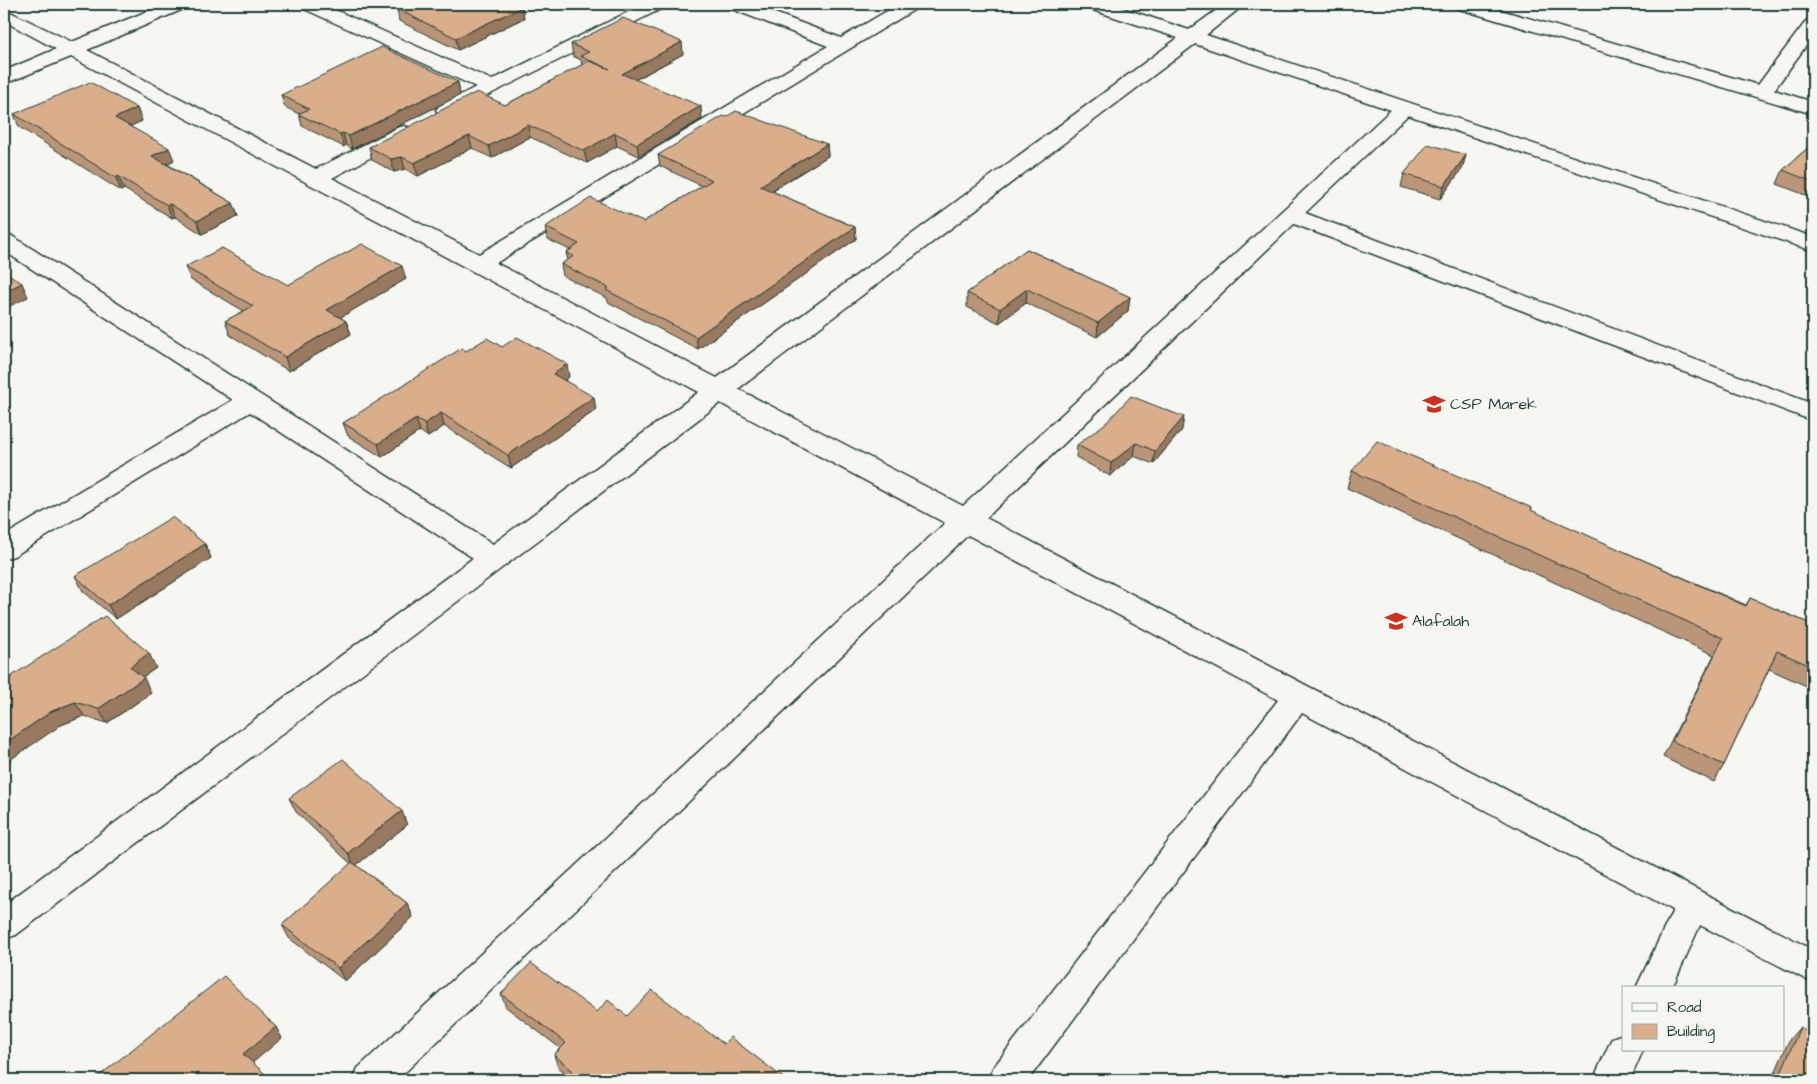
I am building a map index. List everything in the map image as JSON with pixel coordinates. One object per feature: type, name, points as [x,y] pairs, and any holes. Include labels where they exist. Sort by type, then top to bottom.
[{"type":"street","points":[[4,78],[180,4]]},
{"type":"street","points":[[308,4],[492,87]]},
{"type":"street","points":[[315,178],[657,4]]},
{"type":"street","points":[[735,4],[843,45]]},
{"type":"street","points":[[479,264],[911,4]]},
{"type":"street","points":[[1093,4],[1813,244]]},
{"type":"street","points":[[4,924],[1236,4]]},
{"type":"street","points":[[1462,4],[1813,108]]},
{"type":"street","points":[[4,14],[1813,967]]},
{"type":"street","points":[[1762,93],[1813,24]]},
{"type":"street","points":[[371,1080],[1404,108]]},
{"type":"street","points":[[1290,215],[1813,413]]},
{"type":"street","points":[[4,241],[494,558]]},
{"type":"street","points":[[4,549],[250,401]]},
{"type":"street","points":[[1006,1080],[1298,696]]},
{"type":"street","points":[[1655,986],[1693,904]]},
{"type":"street","points":[[1611,1080],[1624,1052]]},
{"type":"building","points":[[408,4],[516,4],[522,7],[456,38],[397,9]]},
{"type":"building","points":[[623,18],[682,42],[622,74],[701,106],[637,144],[615,133],[584,151],[528,125],[489,146],[469,136],[414,163],[402,157],[391,159],[369,147],[477,92],[505,105],[589,61],[610,69],[580,56],[589,52],[571,44]]},
{"type":"building","points":[[382,47],[458,82],[349,136],[343,133],[340,134],[298,114],[309,109],[281,95]]},
{"type":"building","points":[[90,82],[137,108],[115,118],[169,148],[152,156],[233,203],[197,221],[118,176],[116,178],[14,114]]},
{"type":"building","points":[[736,111],[827,144],[760,186],[855,227],[696,337],[606,290],[609,288],[561,264],[574,256],[566,253],[579,244],[545,227],[591,198],[643,222],[712,180],[658,155],[723,116],[726,117]]},
{"type":"building","points":[[1813,143],[1813,182],[1783,170]]},
{"type":"building","points":[[1428,144],[1466,155],[1444,186],[1404,174]]},
{"type":"building","points":[[362,244],[402,266],[327,310],[346,321],[285,357],[225,321],[253,306],[185,267],[222,248],[288,285]]},
{"type":"building","points":[[1027,249],[1130,297],[1098,323],[1027,289],[1000,309],[967,293]]},
{"type":"building","points":[[4,271],[22,283],[4,292]]},
{"type":"building","points":[[517,337],[567,364],[553,374],[594,397],[508,455],[441,413],[424,424],[416,419],[378,444],[343,423],[462,348],[466,351],[487,338],[502,347]]},
{"type":"building","points":[[1131,396],[1184,417],[1155,451],[1136,443],[1111,463],[1077,445],[1107,422]]},
{"type":"building","points":[[1377,441],[1532,508],[1531,510],[1746,606],[1750,598],[1813,625],[1813,667],[1777,651],[1724,765],[1672,741],[1723,638],[1352,471]]},
{"type":"building","points":[[172,517],[205,544],[108,605],[75,576]]},
{"type":"building","points":[[105,616],[149,653],[130,667],[144,678],[98,709],[75,702],[52,711],[4,744],[4,681]]},
{"type":"building","points":[[343,759],[402,811],[348,853],[289,798]]},
{"type":"building","points":[[352,862],[407,903],[338,968],[282,925]]},
{"type":"building","points":[[531,963],[597,1012],[608,1000],[627,1016],[652,990],[724,1044],[730,1037],[786,1080],[565,1080],[573,1071],[554,1055],[566,1043],[501,994]]},
{"type":"building","points":[[224,976],[276,1027],[243,1054],[264,1073],[259,1080],[94,1080]]},
{"type":"building","points":[[1800,1027],[1813,1034],[1813,1080],[1778,1080]]},
{"type":"place","name":"CSP Marek","points":[[1434,404]]},
{"type":"place","name":"Alafalah","points":[[1396,621]]}]
